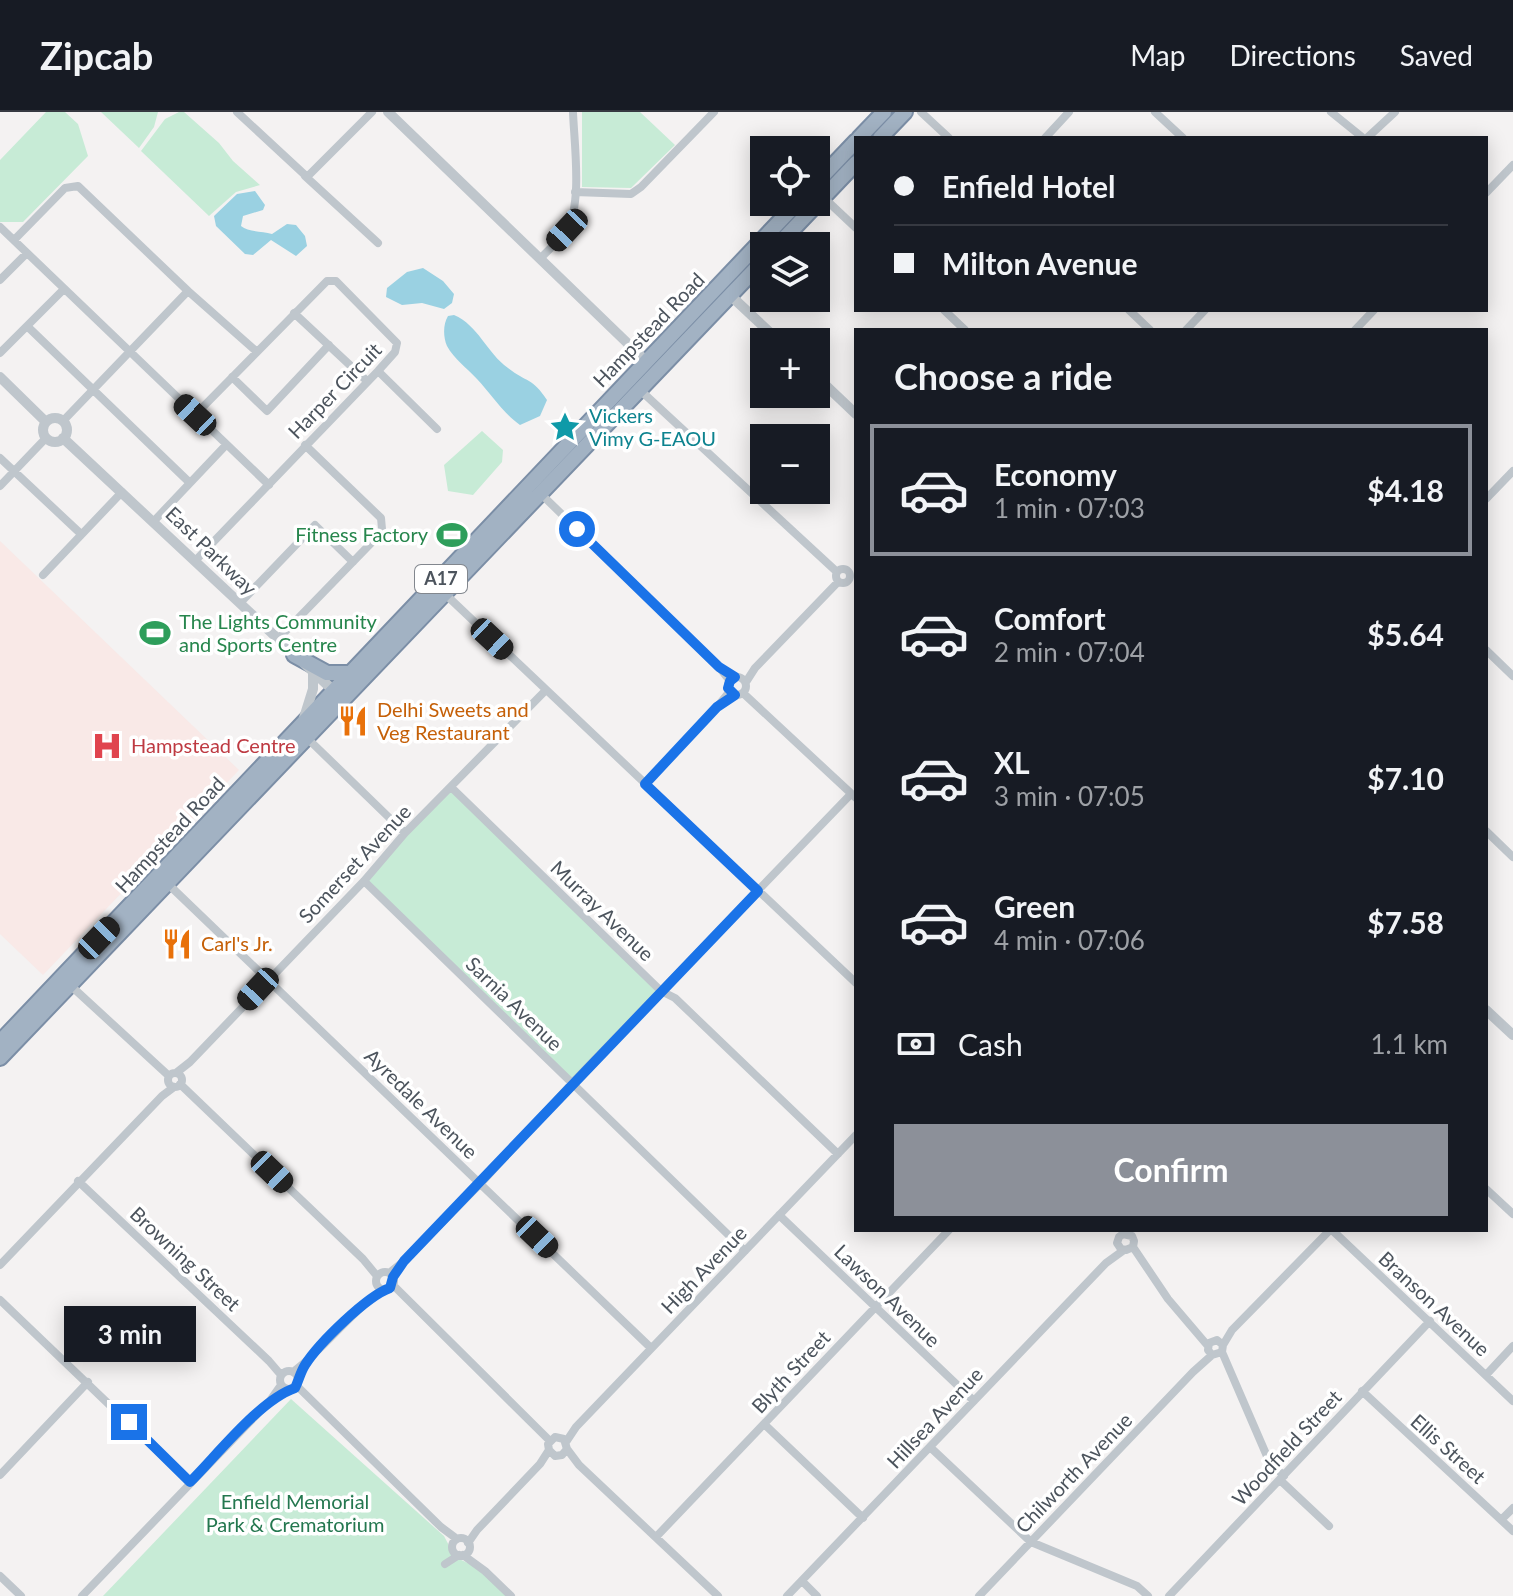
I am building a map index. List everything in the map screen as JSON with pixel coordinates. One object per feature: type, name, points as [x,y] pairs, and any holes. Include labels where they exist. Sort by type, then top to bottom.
[{"type":"highway","points":[[862,136],[886,115],[905,112]]},
{"type":"highway","points":[[881,136],[886,115]]},
{"type":"highway","points":[[830,169],[854,144]]},
{"type":"highway","points":[[830,185],[854,165]]},
{"type":"highway","name":"Hampstead Road","points":[[0,1042],[66,981],[164,880],[302,731],[725,291],[787,216]]},
{"type":"highway","points":[[788,232],[801,216]]},
{"type":"highway","name":"Hampstead Road","points":[[725,291],[750,271]]},
{"type":"highway","name":"Hampstead Road","points":[[302,731],[333,692],[356,676],[444,592],[536,489]]},
{"type":"highway","points":[[294,655],[327,673],[356,676]]},
{"type":"highway","name":"Hampstead Road","points":[[0,1058],[66,981]]},
{"type":"street","points":[[237,112],[378,243]]},
{"type":"street","points":[[305,175],[314,173],[372,112]]},
{"type":"street","points":[[388,112],[652,367]]},
{"type":"street","points":[[540,259],[567,230],[572,219],[575,192],[573,112]]},
{"type":"street","points":[[575,192],[631,194],[714,112]]},
{"type":"street","points":[[921,112],[947,136]]},
{"type":"street","points":[[1047,136],[1069,112]]},
{"type":"street","points":[[1155,112],[1181,136]]},
{"type":"street","points":[[1331,112],[1361,136]]},
{"type":"street","points":[[1367,136],[1395,112]]},
{"type":"street","points":[[1488,191],[1513,165]]},
{"type":"street","points":[[14,240],[65,188],[78,186],[256,351]]},
{"type":"street","points":[[830,203],[854,226]]},
{"type":"street","points":[[0,227],[269,485]]},
{"type":"street","points":[[0,280],[27,253]]},
{"type":"street","name":"Harper Circuit","points":[[195,415],[327,281],[336,281],[397,343],[395,352],[378,371],[195,561]]},
{"type":"street","points":[[0,353],[64,289]]},
{"type":"street","points":[[63,421],[188,291]]},
{"type":"street","points":[[725,291],[765,328]]},
{"type":"street","points":[[946,312],[963,328]]},
{"type":"street","points":[[1131,312],[1148,328]]},
{"type":"street","points":[[1188,328],[1203,312]]},
{"type":"street","points":[[1357,328],[1372,312]]},
{"type":"street","points":[[294,313],[367,381]]},
{"type":"street","points":[[27,326],[190,483]]},
{"type":"street","points":[[232,377],[267,411],[329,345]]},
{"type":"street","points":[[378,371],[437,429]]},
{"type":"street","points":[[0,377],[46,422]]},
{"type":"street","points":[[634,385],[854,588]]},
{"type":"street","points":[[830,389],[854,412]]},
{"type":"street","points":[[46,422],[56,418],[63,421]]},
{"type":"street","points":[[46,422],[43,432],[46,438],[57,441],[63,438],[66,431],[63,421]]},
{"type":"street","points":[[0,486],[46,438]]},
{"type":"street","name":"East Parkway","points":[[63,438],[333,692]]},
{"type":"street","points":[[154,521],[226,445]]},
{"type":"street","points":[[278,639],[382,529],[381,518],[305,445]]},
{"type":"street","points":[[0,458],[81,534]]},
{"type":"street","points":[[1488,497],[1512,473]]},
{"type":"street","points":[[82,1596],[481,1183],[661,991],[854,796],[536,489]]},
{"type":"street","points":[[43,575],[122,492]]},
{"type":"street","points":[[240,603],[315,525],[353,562]]},
{"type":"street","points":[[645,784],[841,578],[850,577],[848,571],[854,565]]},
{"type":"street","points":[[444,592],[854,981]]},
{"type":"street","points":[[1488,652],[1513,676]]},
{"type":"street","points":[[313,673],[313,689],[302,731],[405,833]]},
{"type":"street","name":"Somerset Avenue","points":[[0,1265],[364,881],[405,833],[546,690]]},
{"type":"street","name":"Murray Avenue","points":[[451,787],[661,991],[675,998],[838,1154]]},
{"type":"street","points":[[1488,833],[1513,857]]},
{"type":"street","name":"Ayredale Avenue","points":[[164,880],[651,1348]]},
{"type":"street","name":"Sarnia Avenue","points":[[364,881],[745,1251]]},
{"type":"street","points":[[66,981],[175,1080],[718,1596]]},
{"type":"street","points":[[1488,1012],[1513,1035]]},
{"type":"street","name":"High Avenue","points":[[461,1546],[854,1137]]},
{"type":"street","name":"Browning Street","points":[[78,1181],[310,1400],[511,1596]]},
{"type":"street","points":[[1488,1191],[1513,1214]]},
{"type":"street","name":"Lawson Avenue","points":[[779,1215],[974,1401]]},
{"type":"street","name":"Blyth Street","points":[[656,1537],[947,1232]]},
{"type":"street","name":"Chilworth Avenue","points":[[979,1596],[1329,1232]]},
{"type":"street","name":"Branson Avenue","points":[[1333,1232],[1513,1401]]},
{"type":"street","points":[[1126,1238],[1168,1299],[1215,1348],[1231,1372],[1269,1461],[1329,1526]]},
{"type":"street","name":"Hillsea Avenue","points":[[787,1596],[1106,1263],[1126,1238]]},
{"type":"street","points":[[0,1300],[190,1482]]},
{"type":"street","name":"Woodfield Street","points":[[1169,1596],[1430,1321]]},
{"type":"street","points":[[1486,1375],[1513,1346]]},
{"type":"street","points":[[0,1475],[88,1382]]},
{"type":"street","name":"Ellis Street","points":[[1362,1391],[1513,1531]]},
{"type":"street","points":[[764,1424],[863,1518]]},
{"type":"street","points":[[930,1447],[1031,1542],[1137,1586],[1148,1596]]},
{"type":"street","points":[[1502,1519],[1513,1508]]},
{"type":"street","points":[[0,1576],[21,1596]]},
{"type":"street","points":[[802,1581],[817,1596]]},
{"type":"shaded area","name":"Hampstead Centre","points":[[0,541],[239,770],[43,975],[0,934]]},
{"type":"green space","points":[[46,112],[65,112],[78,124],[88,156],[23,222],[0,222],[0,160]]},
{"type":"green space","points":[[101,112],[158,112],[154,127],[139,148]]},
{"type":"green space","points":[[184,112],[219,143],[233,161],[260,185],[236,192],[209,216],[141,151],[165,119]]},
{"type":"green space","points":[[582,112],[640,112],[675,145],[631,188],[582,187]]},
{"type":"green space","points":[[482,431],[503,450],[502,462],[473,495],[448,491],[444,465]]},
{"type":"green space","points":[[451,787],[661,991],[573,1083],[364,881]]},
{"type":"green space","name":"Enfield Memorial Park & Crematorium","points":[[291,1399],[444,1536],[455,1557],[476,1567],[507,1596],[103,1596]]},
{"type":"water","points":[[255,191],[265,205],[263,210],[243,216],[241,226],[272,234],[287,224],[296,225],[305,236],[307,246],[296,256],[271,240],[253,255],[245,254],[216,226],[214,216],[237,194]]},
{"type":"water","points":[[423,268],[443,281],[454,294],[452,303],[444,309],[422,303],[402,305],[386,297],[387,288],[407,272]]},
{"type":"water","points":[[454,315],[470,325],[501,362],[542,393],[547,400],[540,416],[520,425],[453,355],[447,346],[444,331],[448,316]]},
{"type":"place","name":"Vickers Vimy G-EAOU","points":[[565,427]]},
{"type":"place","name":"Fitness Factory","points":[[452,535]]},
{"type":"place","name":"The Lights Community and Sports Centre","points":[[155,633]]},
{"type":"place","name":"Delhi Sweets and Veg Restaurant","points":[[353,721]]},
{"type":"place","name":"Hampstead Centre","points":[[107,746]]},
{"type":"place","name":"Carl's Jr.","points":[[177,944]]},
{"type":"route","points":[[129,1422],[190,1482],[269,1402],[295,1388],[307,1362],[364,1303],[393,1285],[393,1277],[404,1261],[758,891],[645,784],[717,707],[735,695],[728,684],[735,677],[719,667],[577,529]]}]
